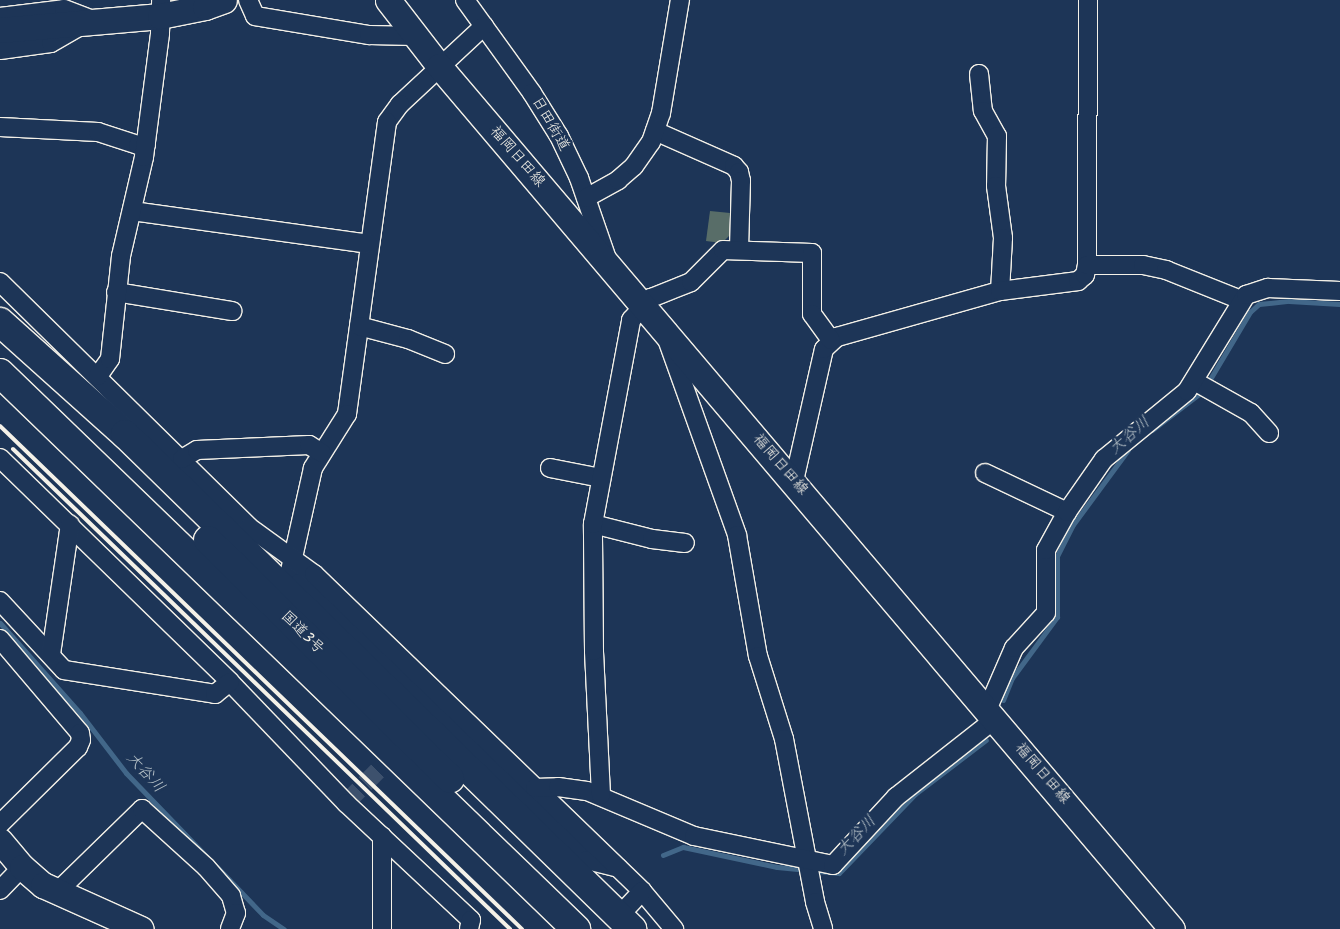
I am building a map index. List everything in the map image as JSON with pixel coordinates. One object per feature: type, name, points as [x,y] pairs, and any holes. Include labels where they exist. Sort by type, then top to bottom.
[{"type":"highway","points":[[0,322],[125,434],[619,925]]},
{"type":"highway","name":"国道3号","points":[[0,335],[460,802],[576,929]]},
{"type":"highway","name":"国道3号","points":[[0,373],[460,802],[619,925]]},
{"type":"highway","points":[[0,388],[90,483],[553,929]]},
{"type":"main road","points":[[0,30],[92,20],[161,8],[205,7],[224,0]]},
{"type":"main road","name":"福岡日田線","points":[[388,0],[439,66],[608,263],[664,332],[794,481],[1172,929]]},
{"type":"main road","points":[[0,842],[22,867],[57,892],[140,929]]},
{"type":"street","points":[[248,0],[255,16],[369,35],[415,36]]},
{"type":"street","name":"日田街道","points":[[466,0],[532,93],[559,136],[586,198],[608,263]]},
{"type":"street","points":[[586,198],[618,180],[634,166],[655,131],[661,113],[680,0]]},
{"type":"street","points":[[794,481],[824,349],[830,340],[1000,291],[1078,281],[1085,275],[1087,265],[1088,0]]},
{"type":"street","points":[[98,376],[110,359],[116,292],[146,144],[161,8]]},
{"type":"street","points":[[0,17],[64,10],[92,20]]},
{"type":"street","points":[[0,50],[51,43],[92,20]]},
{"type":"street","points":[[484,26],[439,66],[392,112],[387,122],[346,414],[334,439],[322,453],[313,468],[290,571],[299,583],[580,854],[587,860],[618,868]]},
{"type":"street","points":[[978,74],[981,104],[997,136],[996,186],[1003,238],[1000,291]]},
{"type":"street","points":[[0,127],[98,132],[138,145],[146,144]]},
{"type":"street","points":[[655,131],[734,166],[739,172],[741,181],[739,249]]},
{"type":"street","points":[[132,211],[370,244]]},
{"type":"street","points":[[601,795],[594,651],[593,524],[631,320],[642,304],[658,294],[691,282],[723,250],[812,252],[812,314],[830,340]]},
{"type":"street","points":[[1087,265],[1143,265],[1166,270],[1241,300]]},
{"type":"street","points":[[0,282],[249,526],[314,574],[642,891],[674,929]]},
{"type":"street","points":[[536,788],[558,787],[601,795],[694,836],[810,863],[833,865],[896,797],[991,715],[1014,648],[1046,612],[1046,550],[1067,512],[1104,459],[1187,391],[1241,300],[1252,292],[1268,288],[1340,291]]},
{"type":"street","points":[[116,292],[232,311]]},
{"type":"street","points":[[359,326],[408,339],[445,354]]},
{"type":"street","points":[[664,332],[737,535],[758,656],[784,739],[810,863],[815,902],[823,929]]},
{"type":"street","points":[[1194,381],[1251,414],[1269,433]]},
{"type":"street","points":[[182,459],[197,450],[309,445],[322,453]]},
{"type":"street","points":[[0,458],[70,524],[230,682],[293,750],[472,920],[469,929]]},
{"type":"street","points":[[550,468],[601,478]]},
{"type":"street","points":[[985,473],[1067,512]]},
{"type":"street","points":[[51,654],[70,524]]},
{"type":"street","points":[[593,524],[652,539],[684,543]]},
{"type":"street","points":[[0,601],[64,670],[216,694],[230,682]]},
{"type":"street","points":[[0,639],[80,733],[81,740],[78,747],[0,824]]},
{"type":"street","points":[[57,892],[142,809],[206,867],[231,896],[236,913],[230,929]]},
{"type":"street","points":[[382,836],[382,929]]},
{"type":"street","points":[[0,890],[22,867]]},
{"type":"street","points":[[619,925],[642,891]]},
{"type":"green space","points":[[710,211],[730,213],[729,236],[722,243],[706,241]]},
{"type":"waterway","name":"大谷川","points":[[1152,430],[1203,391],[1250,312],[1259,304],[1289,301],[1340,304]]},
{"type":"waterway","name":"大谷川","points":[[1003,700],[1012,678],[1057,617],[1057,556],[1072,526],[1128,450]]},
{"type":"waterway","name":"大谷川","points":[[0,623],[80,713],[126,773],[207,857]]},
{"type":"waterway","name":"大谷川","points":[[663,855],[683,847],[777,867],[839,873],[915,794],[986,740]]},
{"type":"waterway","name":"大谷川","points":[[217,867],[263,915],[284,929]]},
{"type":"tunnel","points":[[346,803],[402,746]]},
{"type":"railway","points":[[0,426],[522,929]]},
{"type":"railway","points":[[13,449],[510,929]]}]
